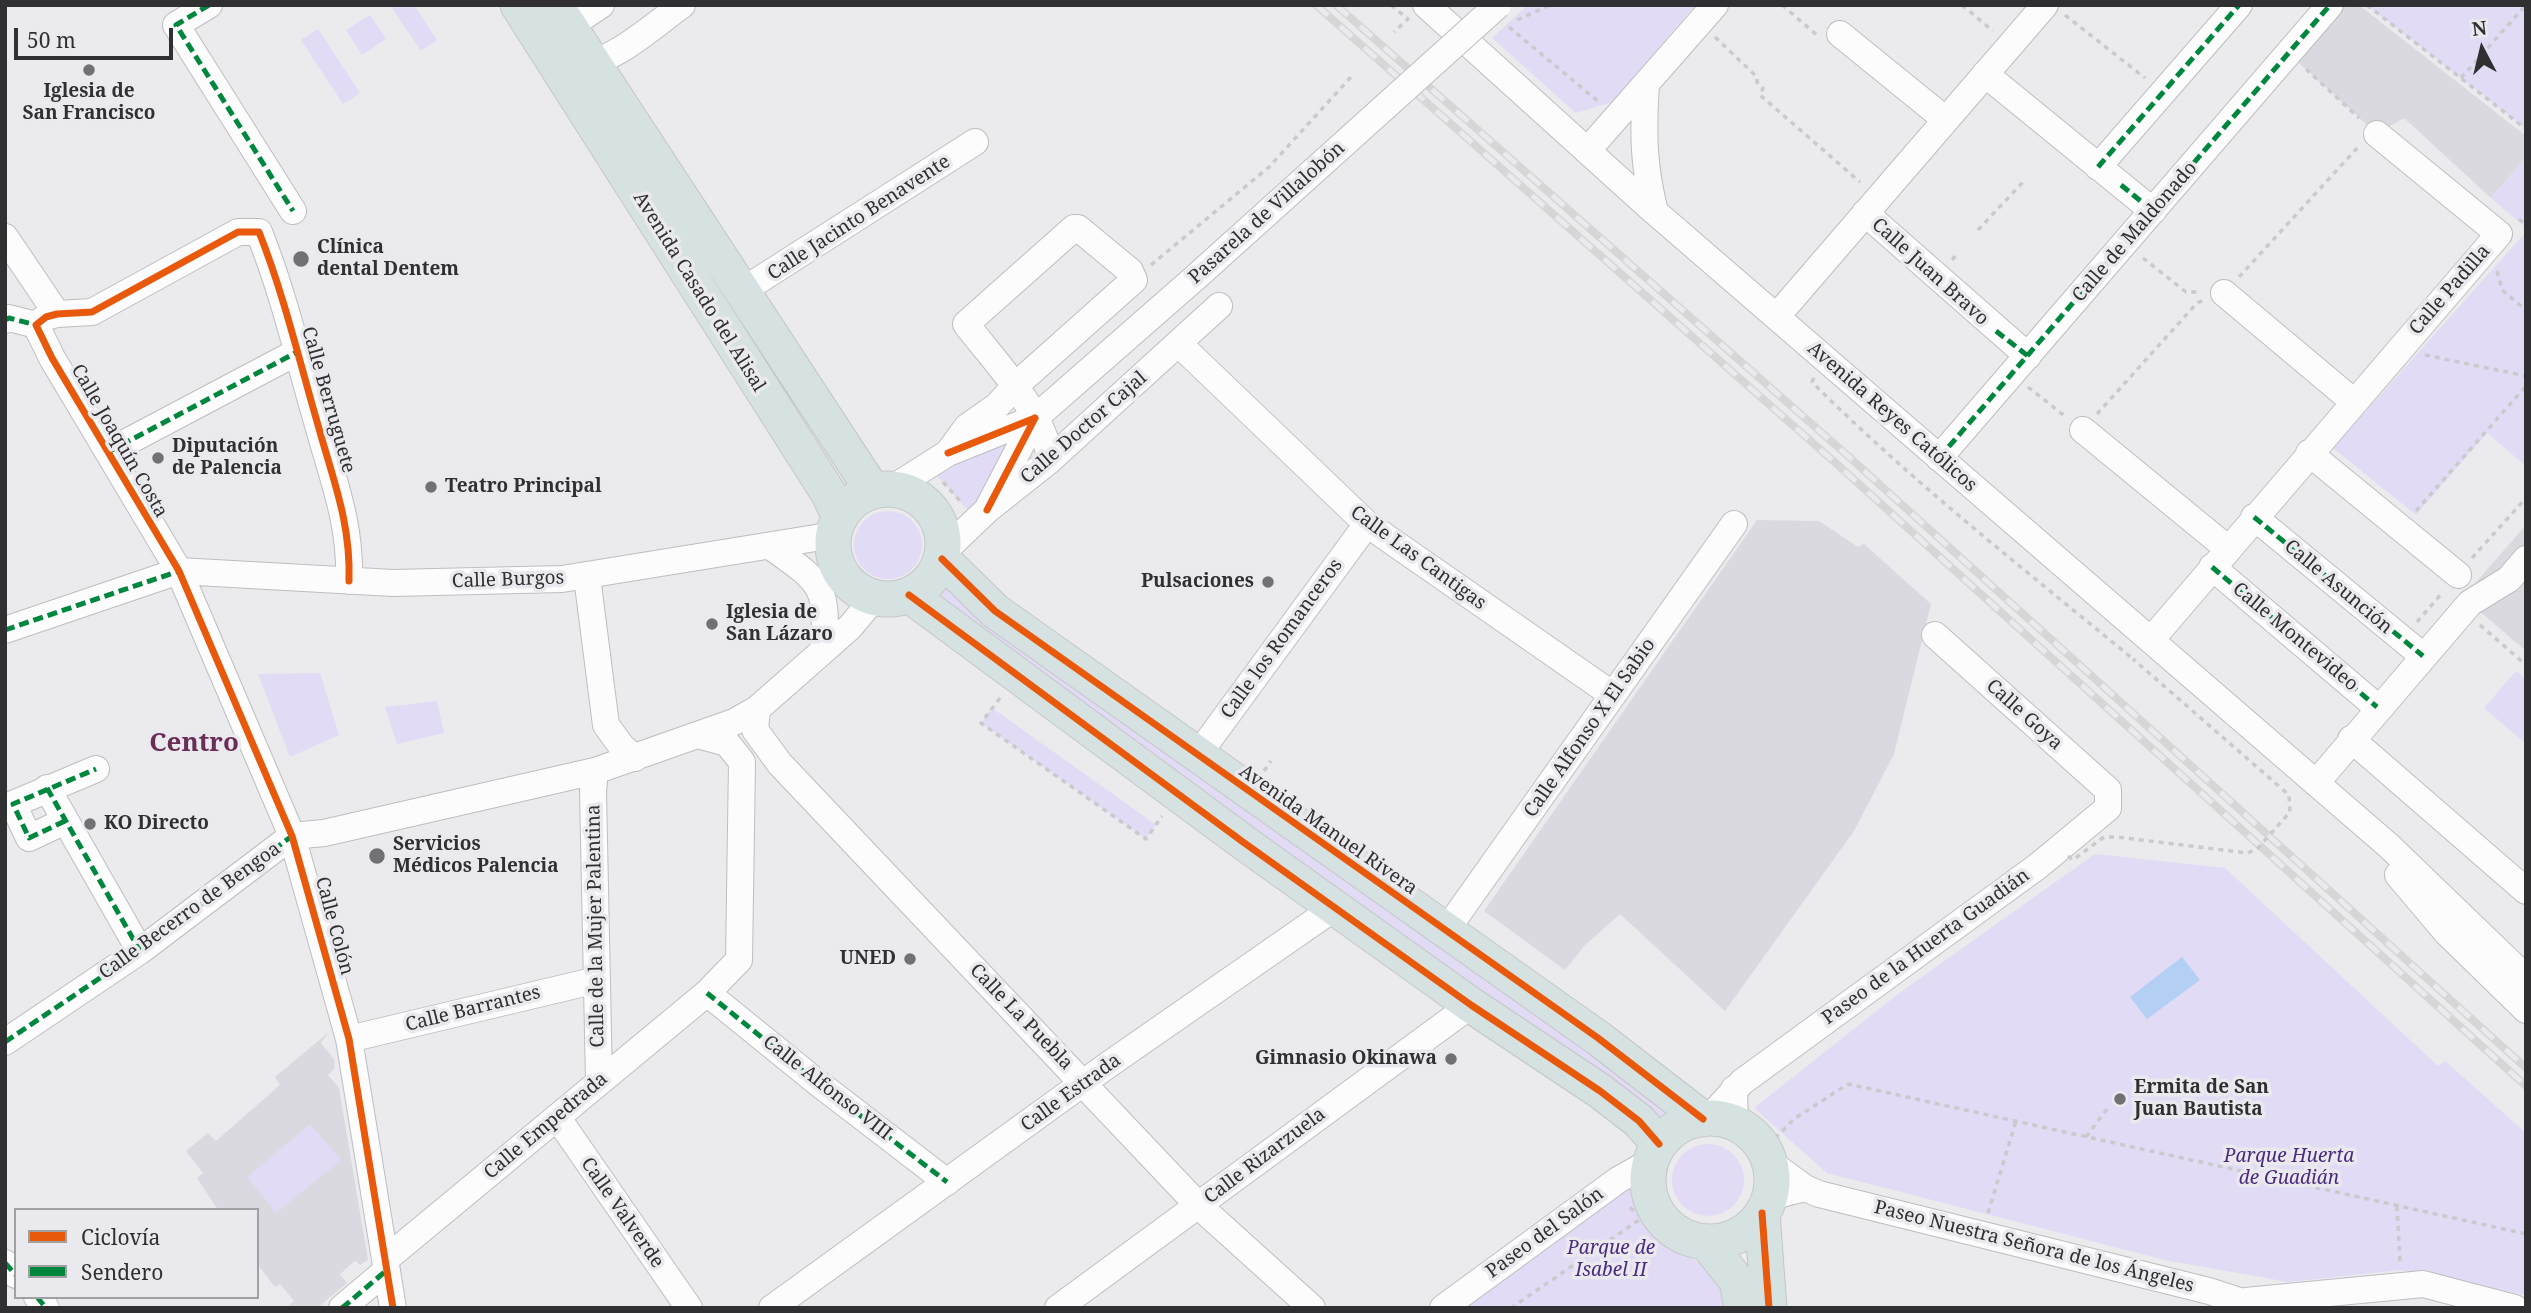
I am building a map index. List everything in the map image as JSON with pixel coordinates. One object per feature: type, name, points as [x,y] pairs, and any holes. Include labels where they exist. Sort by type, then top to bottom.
[{"type":"main road","name":"Avenida Casado del Alisal","points":[[518,5],[829,494],[837,526]]},
{"type":"main road","name":"Avenida Casado del Alisal","points":[[561,16],[742,291],[882,490]]},
{"type":"main road","points":[[882,490],[913,495],[931,509],[941,529],[942,556],[934,575],[909,595],[892,599],[875,597],[847,581],[838,567],[837,526],[848,506],[882,490]]},
{"type":"main road","name":"Avenida Manuel Rivera","points":[[942,556],[995,611],[1715,1121]]},
{"type":"main road","points":[[909,595],[1243,842],[1337,906],[1471,1004],[1600,1091],[1639,1121],[1655,1153]]},
{"type":"main road","points":[[1766,1205],[1738,1236],[1706,1242],[1688,1238],[1671,1229],[1658,1216],[1650,1199],[1647,1181],[1655,1153],[1678,1127],[1715,1121],[1775,1147],[1766,1205],[1769,1308]]},
{"type":"main road","points":[[1706,1242],[1737,1281],[1742,1308]]},
{"type":"street","points":[[209,5],[176,25],[293,211]]},
{"type":"street","points":[[601,5],[561,16],[558,68],[570,69],[594,64],[615,53],[682,5]]},
{"type":"street","name":"Avenida Reyes Católicos","points":[[1426,5],[1655,212],[1939,458],[2142,649],[2316,783],[2389,846],[2526,978]]},
{"type":"street","points":[[2098,167],[2239,5]]},
{"type":"street","name":"Calle de Maldonado","points":[[1939,458],[2330,5]]},
{"type":"street","name":"Calle Juan Bravo","points":[[1777,316],[2011,45],[2054,9]]},
{"type":"street","points":[[1587,151],[1707,14]]},
{"type":"street","name":"Pasarela de Villalobón","points":[[1035,418],[1502,15]]},
{"type":"street","points":[[1840,34],[1946,120]]},
{"type":"street","points":[[1985,74],[2153,211]]},
{"type":"street","points":[[1646,84],[1642,144],[1645,172],[1655,212]]},
{"type":"street","name":"Calle Padilla","points":[[2142,649],[2499,234],[2377,134]]},
{"type":"street","name":"Calle Jacinto Benavente","points":[[742,291],[975,142]]},
{"type":"street","name":"Calle Juan Bravo","points":[[1871,205],[1996,331],[2020,365]]},
{"type":"street","points":[[1015,386],[966,324],[985,307],[1074,228],[1078,228],[1130,271],[1134,280]]},
{"type":"street","name":"Calle Berruguete","points":[[47,320],[92,312],[238,232],[259,232],[299,351],[347,530],[350,545],[349,581]]},
{"type":"street","name":"Calle Joaquín Costa","points":[[5,237],[108,452],[179,571]]},
{"type":"street","name":"Calle Doctor Cajal","points":[[939,460],[967,427],[997,407],[1015,386],[1134,280]]},
{"type":"street","points":[[2224,293],[2354,402]]},
{"type":"street","name":"Calle Doctor Cajal","points":[[942,556],[982,515],[1050,460],[1219,306]]},
{"type":"street","points":[[5,320],[47,320]]},
{"type":"street","name":"Calle Las Cantigas","points":[[1179,344],[1367,524],[1613,695]]},
{"type":"street","points":[[108,452],[299,351]]},
{"type":"street","name":"Calle Doctor Cajal","points":[[1015,386],[1035,418]]},
{"type":"street","points":[[1035,418],[1048,439],[1050,460]]},
{"type":"street","name":"Calle Doctor Cajal","points":[[882,490],[939,460],[1035,418]]},
{"type":"street","name":"Calle Doctor Cajal","points":[[982,515],[1035,418]]},
{"type":"street","name":"Calle Montevideo","points":[[2082,430],[2378,707]]},
{"type":"street","points":[[2309,453],[2458,575]]},
{"type":"street","name":"Calle Asunción","points":[[2254,517],[2423,656]]},
{"type":"street","name":"Calle los Romanceros","points":[[1197,756],[1367,524]]},
{"type":"street","name":"Calle Alfonso X El Sabio","points":[[1445,932],[1734,524]]},
{"type":"street","name":"Calle Burgos","points":[[179,571],[349,581],[441,583],[587,577],[770,547],[837,526]]},
{"type":"street","points":[[770,547],[809,574],[820,588],[827,614],[823,651]]},
{"type":"street","points":[[2316,783],[2378,707],[2470,603],[2509,579],[2526,559]]},
{"type":"street","points":[[5,631],[179,571]]},
{"type":"street","name":"Calle Colón","points":[[179,571],[292,836],[349,1039],[393,1308]]},
{"type":"street","points":[[587,577],[606,725],[622,747],[635,758]]},
{"type":"street","name":"Calle Becerro de Bengoa","points":[[5,1042],[140,951],[292,836],[324,833],[595,771],[701,736],[757,709],[850,627],[875,597]]},
{"type":"street","name":"Calle Goya","points":[[1935,635],[2108,790],[2110,798]]},
{"type":"street","name":"Calle La Puebla","points":[[757,709],[755,730],[785,770],[1199,1206],[1312,1308]]},
{"type":"street","points":[[701,736],[727,743],[737,752],[742,762],[744,780],[762,768],[785,770]]},
{"type":"street","points":[[2351,739],[2526,891]]},
{"type":"street","points":[[65,821],[29,838],[13,804],[96,769]]},
{"type":"street","name":"Calle de la Mujer Palentina","points":[[595,771],[593,791],[599,1082]]},
{"type":"street","name":"Calle Empedrada","points":[[342,1308],[387,1265],[557,1117],[707,993],[739,960],[744,780]]},
{"type":"street","points":[[47,789],[140,951]]},
{"type":"street","name":"Paseo de la Huerta Guadián","points":[[1715,1121],[1734,1089],[2065,845],[2108,808],[2110,798]]},
{"type":"street","name":"Avenida Reyes Católicos","points":[[2362,825],[2397,874],[2447,933],[2526,1010]]},
{"type":"street","name":"Calle Estrada","points":[[772,1308],[1083,1083],[1337,906]]},
{"type":"street","name":"Calle Barrantes","points":[[349,1039],[597,980]]},
{"type":"street","name":"Calle Alfonso VIII","points":[[707,993],[947,1182]]},
{"type":"street","name":"Calle Rizarzuela","points":[[1058,1308],[1471,1004]]},
{"type":"street","name":"Calle Valverde","points":[[557,1117],[689,1308]]},
{"type":"street","name":"Paseo Nuestra Señora de los Ángeles","points":[[1775,1147],[1805,1188]]},
{"type":"street","name":"Paseo del Salón","points":[[1443,1308],[1655,1153]]},
{"type":"street","name":"Paseo Nuestra Señora de los Ángeles","points":[[1766,1205],[1805,1188],[2254,1305]]},
{"type":"street","points":[[2254,1305],[2383,1293],[2423,1284],[2515,1308]]},
{"type":"path","points":[[1391,5],[1408,19],[1394,32]]},
{"type":"path","points":[[1782,5],[1820,38],[1832,24],[1840,34]]},
{"type":"path","points":[[1962,5],[2011,45]]},
{"type":"path","points":[[2367,5],[2526,129]]},
{"type":"path","points":[[2460,78],[2526,5]]},
{"type":"path","points":[[2054,9],[2163,92]]},
{"type":"path","points":[[1707,14],[1757,77],[1757,82],[1763,88],[1760,95],[1871,205]]},
{"type":"path","points":[[1502,15],[1617,116]]},
{"type":"path","points":[[2289,53],[2377,134]]},
{"type":"path","points":[[1134,280],[1269,167],[1351,77]]},
{"type":"path","points":[[1978,230],[2023,182]]},
{"type":"path","points":[[2125,243],[2186,292],[2224,293]]},
{"type":"path","points":[[2478,258],[2500,273],[2502,290],[2526,310]]},
{"type":"path","points":[[2398,350],[2526,376]]},
{"type":"path","points":[[2020,365],[2082,430]]},
{"type":"path","points":[[1812,382],[1917,480],[2142,649],[2289,795],[2290,812],[2258,848],[2248,853],[2104,837],[2073,860],[2068,856]]},
{"type":"path","points":[[2400,528],[2526,386]]},
{"type":"path","points":[[939,460],[982,515]]},
{"type":"path","points":[[2463,611],[2526,665]]},
{"type":"path","points":[[1017,677],[981,723],[1146,839],[1156,825]]},
{"type":"path","points":[[1775,1147],[1794,1119],[1848,1084],[2526,1234]]},
{"type":"path","points":[[2086,1137],[2107,1109]]},
{"type":"path","points":[[1982,1235],[2016,1121]]},
{"type":"path","points":[[1511,1308],[1642,1218],[1606,1188]]},
{"type":"path","points":[[2383,1293],[2397,1206]]},
{"type":"shaded area","points":[[2347,5],[2359,5],[2526,136],[2526,157],[2491,198],[2404,118],[2377,134],[2297,61]]},
{"type":"shaded area","points":[[1757,520],[1819,521],[1858,547],[1864,544],[1931,604],[1894,754],[1854,831],[1725,1011],[1620,914],[1585,945],[1565,970],[1484,911]]},
{"type":"shaded area","points":[[2526,525],[2526,651],[2463,597]]},
{"type":"shaded area","points":[[329,1032],[321,1043],[334,1059],[335,1068],[328,1075],[339,1088],[368,1260],[360,1265],[355,1261],[340,1274],[347,1283],[317,1308],[291,1308],[289,1305],[294,1301],[280,1284],[275,1287],[259,1267],[259,1208],[217,1208],[197,1178],[203,1173],[186,1151],[208,1133],[216,1141],[280,1085],[275,1077]]},
{"type":"green space","points":[[390,5],[414,5],[437,40],[421,51]]},
{"type":"green space","points":[[1528,5],[1695,5],[1612,102],[1576,113],[1492,38]]},
{"type":"green space","points":[[2367,5],[2526,5],[2526,129]]},
{"type":"green space","points":[[370,15],[386,39],[362,55],[346,30]]},
{"type":"green space","points":[[318,29],[360,93],[343,104],[301,40]]},
{"type":"green space","points":[[2526,157],[2526,228],[2491,198]]},
{"type":"green space","points":[[2526,232],[2526,466],[2487,433],[2416,515],[2333,448]]},
{"type":"green space","points":[[1035,418],[978,521],[929,467]]},
{"type":"green space","points":[[888,511],[901,514],[912,521],[919,532],[922,545],[919,558],[912,569],[901,576],[888,579],[875,576],[864,569],[857,558],[854,545],[857,532],[864,521],[875,514]]},
{"type":"green space","points":[[934,575],[1690,1122],[1668,1135],[923,587]]},
{"type":"green space","points":[[2516,671],[2526,679],[2526,744],[2484,708]]},
{"type":"green space","points":[[320,673],[339,735],[290,757],[258,674]]},
{"type":"green space","points":[[437,701],[444,733],[397,744],[385,707]]},
{"type":"green space","points":[[992,708],[1156,825],[1146,839],[981,723]]},
{"type":"green space","name":"Parque Huerta de Guadián","points":[[2095,854],[2225,868],[2438,1066],[2445,1061],[2526,1133],[2526,1295],[2400,1270],[2288,1282],[2165,1260],[1827,1173],[1754,1108],[1898,994]]},
{"type":"green space","points":[[310,1124],[341,1160],[276,1213],[247,1177]]},
{"type":"green space","points":[[1708,1144],[1728,1150],[1738,1160],[1744,1180],[1738,1200],[1728,1210],[1708,1216],[1688,1210],[1678,1200],[1672,1180],[1678,1160],[1688,1150]]},
{"type":"green space","name":"Parque de Isabel II","points":[[1631,1184],[1647,1227],[1713,1273],[1733,1308],[1461,1308]]},
{"type":"water","points":[[2182,957],[2200,980],[2147,1019],[2130,997]]},
{"type":"railway","points":[[1316,5],[1839,466],[2526,1086]]},
{"type":"railway","points":[[1336,5],[1848,456],[2526,1068]]},
{"type":"marked path","points":[[209,5],[176,25],[293,211]]},
{"type":"marked path","points":[[2098,167],[2239,5]]},
{"type":"marked path","points":[[1939,458],[2330,5]]},
{"type":"marked path","points":[[2121,185],[2153,211]]},
{"type":"marked path","points":[[5,320],[9,318],[36,325],[39,331]]},
{"type":"marked path","points":[[1996,331],[2028,356]]},
{"type":"marked path","points":[[108,452],[299,351]]},
{"type":"marked path","points":[[2254,517],[2423,656]]},
{"type":"marked path","points":[[5,630],[179,571],[176,566]]},
{"type":"marked path","points":[[2212,567],[2377,707]]},
{"type":"marked path","points":[[65,821],[29,838],[13,804],[96,769]]},
{"type":"marked path","points":[[47,788],[140,951]]},
{"type":"marked path","points":[[5,1042],[140,951],[292,836]]},
{"type":"marked path","points":[[707,993],[947,1182]]},
{"type":"marked path","points":[[5,1263],[14,1273]]},
{"type":"marked path","points":[[342,1308],[387,1270]]},
{"type":"marked path","points":[[39,1299],[46,1308]]},
{"type":"cycle path","points":[[349,581],[347,540],[340,502],[284,304],[259,232],[238,232],[92,312],[57,314],[46,317],[36,325],[52,358],[179,571],[292,836],[349,1039],[393,1308]]},
{"type":"cycle path","points":[[948,453],[1035,418]]},
{"type":"cycle path","points":[[987,510],[1035,418]]},
{"type":"cycle path","points":[[942,559],[995,611],[1598,1038],[1703,1119]]},
{"type":"cycle path","points":[[909,595],[1243,842],[1471,1005],[1600,1091],[1639,1121],[1659,1144]]},
{"type":"cycle path","points":[[1762,1213],[1769,1308]]},
{"type":"place","name":"Iglesia de San Francisco","points":[[89,70]]},
{"type":"place","name":"Clínica dental Dentem","points":[[301,259]]},
{"type":"place","name":"Diputación de Palencia","points":[[158,458]]},
{"type":"place","name":"Teatro Principal","points":[[431,487]]},
{"type":"place","name":"Pulsaciones","points":[[1268,582]]},
{"type":"place","name":"Iglesia de San Lázaro","points":[[712,624]]},
{"type":"place","name":"KO Directo","points":[[90,824]]},
{"type":"place","name":"Servicios Médicos Palencia","points":[[377,856]]},
{"type":"place","name":"UNED","points":[[910,959]]},
{"type":"place","name":"Gimnasio Okinawa","points":[[1451,1059]]},
{"type":"place","name":"Ermita de San Juan Bautista","points":[[2120,1099]]},
{"type":"district","name":"Centro","points":[[194,744]]}]
